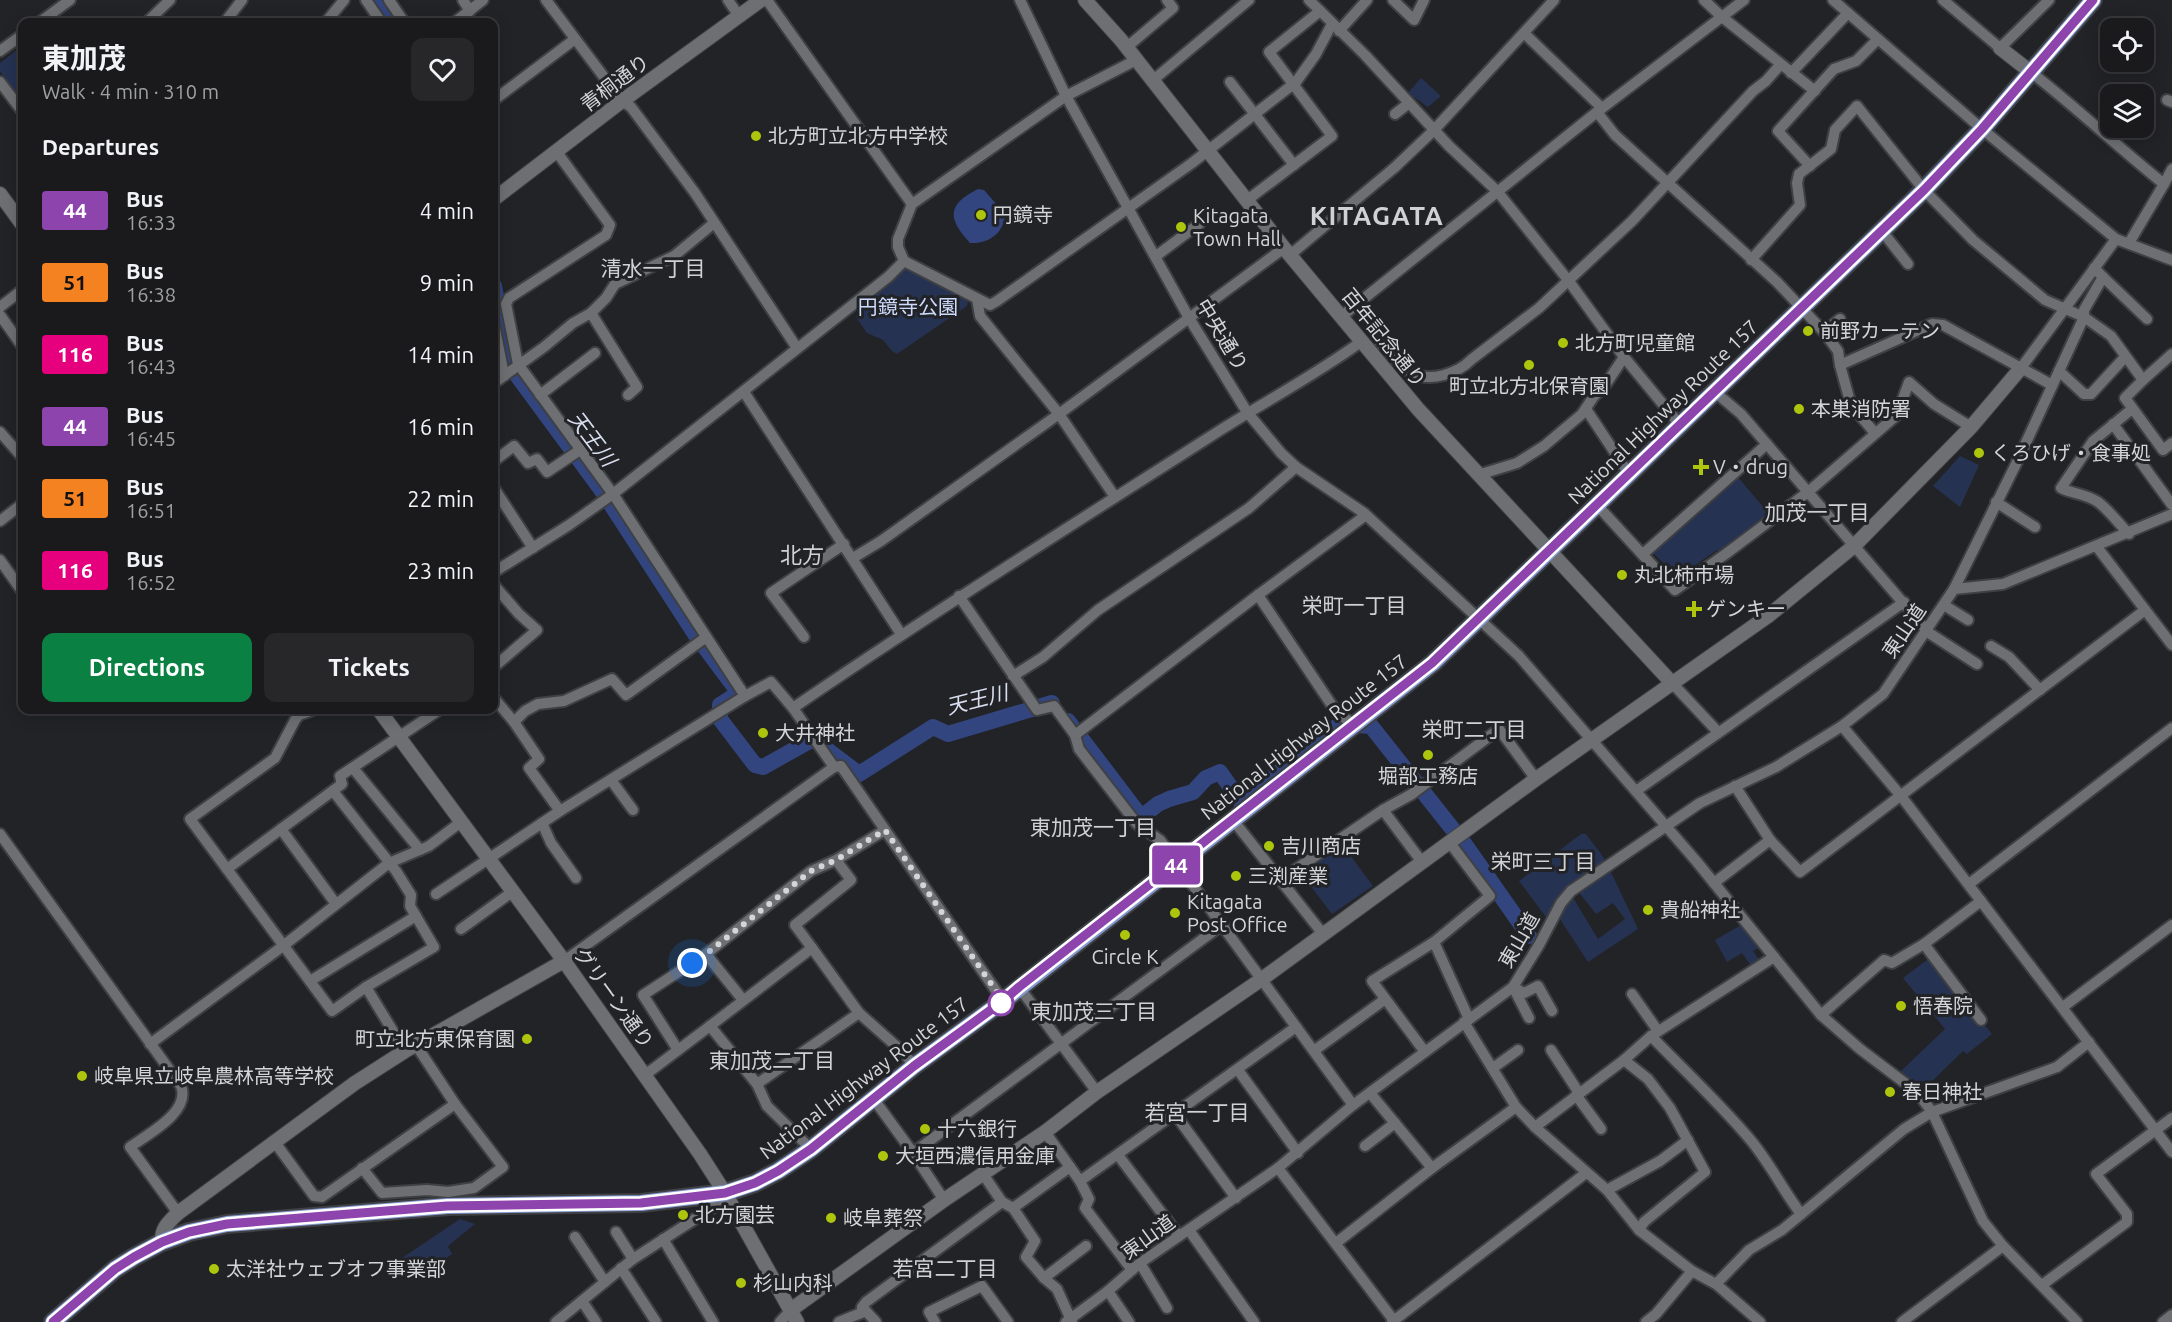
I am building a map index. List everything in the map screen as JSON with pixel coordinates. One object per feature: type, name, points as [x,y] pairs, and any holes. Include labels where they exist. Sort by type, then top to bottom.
[{"type":"highway","name":"National Highway Route 157","points":[[53,1322],[115,1269],[162,1242],[189,1232],[227,1224],[264,1219],[447,1206],[641,1203],[725,1193],[755,1183],[778,1171],[811,1149],[914,1066],[1003,1001],[1432,663],[1924,190],[2032,73],[2093,0]]},
{"type":"street","points":[[45,18],[70,0]]},
{"type":"street","points":[[151,18],[170,0]]},
{"type":"street","points":[[228,18],[242,0]]},
{"type":"street","points":[[329,18],[344,0]]},
{"type":"street","points":[[366,0],[378,18]]},
{"type":"street","points":[[389,0],[401,18]]},
{"type":"street","points":[[463,0],[470,10]]},
{"type":"street","points":[[460,18],[483,0]]},
{"type":"street","points":[[546,0],[622,101],[631,107],[695,193],[797,348]]},
{"type":"street","points":[[728,0],[739,16]]},
{"type":"street","name":"青桐通り","points":[[498,196],[760,0]]},
{"type":"street","points":[[767,0],[912,204]]},
{"type":"street","name":"中央通り","points":[[1020,0],[1066,96],[1189,318],[1247,412],[1281,453],[1366,515],[1519,656],[1714,883],[1821,1015],[1860,1049],[1918,1093],[1932,1112],[1983,1221],[2003,1246],[2077,1322]]},
{"type":"street","name":"百年記念通り","points":[[1085,0],[1127,47],[1246,201],[1418,409],[1672,683]]},
{"type":"street","points":[[1127,47],[1173,8],[1167,0]]},
{"type":"street","points":[[1152,81],[1249,0]]},
{"type":"street","points":[[1309,0],[1365,55],[1434,130],[1497,191],[1568,280],[1624,357],[1680,425]]},
{"type":"street","points":[[1136,60],[1066,96],[912,204],[898,239],[898,247],[904,261],[990,305],[1206,151],[1293,84],[1336,28],[1367,0]]},
{"type":"street","points":[[1393,0],[1414,20],[1424,0]]},
{"type":"street","points":[[853,558],[881,542],[1189,318],[1287,252],[1394,168],[1434,130],[1554,0]]},
{"type":"street","points":[[1704,0],[1815,91]]},
{"type":"street","points":[[1342,316],[1600,110],[1744,0]]},
{"type":"street","points":[[1833,0],[1982,129],[2116,239],[2172,260]]},
{"type":"street","points":[[1943,0],[2065,99],[2164,184]]},
{"type":"street","points":[[2001,48],[2049,0]]},
{"type":"street","points":[[1246,201],[1332,136],[1269,52],[1320,11]]},
{"type":"street","points":[[1791,73],[1848,13]]},
{"type":"street","points":[[1525,33],[1600,110],[1615,135],[1777,282],[1824,332],[1839,351],[1840,365],[1851,405],[1875,433]]},
{"type":"street","points":[[0,51],[18,38]]},
{"type":"street","points":[[498,97],[575,39]]},
{"type":"street","points":[[1810,166],[1778,132],[1834,69],[1856,61],[1878,39]]},
{"type":"street","points":[[1379,341],[1404,368],[1416,376],[1426,378],[1462,369],[1539,308],[1632,221],[1780,64]]},
{"type":"street","points":[[0,82],[18,106]]},
{"type":"street","points":[[1230,82],[1294,165]]},
{"type":"street","points":[[1395,114],[1409,103]]},
{"type":"street","points":[[1751,260],[1800,205],[1797,183],[1799,174],[1832,149],[1835,130],[1857,106],[1924,190],[1973,240],[2045,300],[2084,317],[2111,336],[2143,380]]},
{"type":"street","points":[[556,151],[610,225],[606,235],[509,298],[506,304],[518,364],[613,494],[745,696]]},
{"type":"street","points":[[2129,243],[2172,169]]},
{"type":"street","points":[[0,194],[18,219]]},
{"type":"street","points":[[498,380],[573,323],[591,313],[606,298],[615,284],[674,256],[714,223]]},
{"type":"street","points":[[1156,256],[1199,224]]},
{"type":"street","points":[[1882,231],[1908,264]]},
{"type":"street","points":[[780,1322],[794,1316],[944,1200],[1262,979],[1536,780],[1768,616],[1854,546],[1971,427],[2021,368],[2116,239]]},
{"type":"street","points":[[498,570],[613,494],[888,277],[904,261]]},
{"type":"street","points":[[2094,268],[2147,319]]},
{"type":"street","name":"東山道","points":[[1070,1321],[1136,1267],[1278,1168],[1353,1105],[1513,987],[1561,903],[1571,891],[1700,803],[1776,767],[1842,726],[1883,694],[1954,589],[2017,462],[2084,317],[2084,310],[2103,277]]},
{"type":"street","points":[[0,307],[18,293]]},
{"type":"street","points":[[977,299],[980,316],[1059,414],[1115,497]]},
{"type":"street","points":[[591,313],[637,387],[628,395]]},
{"type":"street","points":[[0,315],[18,340]]},
{"type":"street","points":[[1824,332],[1840,319]]},
{"type":"street","points":[[1840,365],[1932,324],[1943,325],[2052,385]]},
{"type":"street","points":[[793,708],[959,596],[1362,341]]},
{"type":"street","points":[[498,344],[504,375]]},
{"type":"street","points":[[540,394],[595,353]]},
{"type":"street","points":[[2172,354],[2125,398],[2163,450],[2172,443]]},
{"type":"street","points":[[1478,474],[1517,464],[1544,446],[1582,414],[1624,357]]},
{"type":"street","points":[[2059,371],[2084,394],[2091,394],[2125,357]]},
{"type":"street","points":[[1597,505],[1675,590],[1808,492],[1897,415],[1909,382],[1934,404],[1971,427]]},
{"type":"street","points":[[744,392],[902,634]]},
{"type":"street","points":[[1715,392],[1741,414],[1929,633],[1977,664]]},
{"type":"street","points":[[1586,408],[1629,474]]},
{"type":"street","points":[[2129,534],[2098,502],[2077,492],[2069,492],[2061,488],[2093,441],[2132,409]]},
{"type":"street","points":[[2113,424],[2172,505]]},
{"type":"street","points":[[0,432],[18,452]]},
{"type":"street","points":[[1643,554],[1767,444]]},
{"type":"street","points":[[498,458],[514,446],[528,463],[537,459],[547,472],[580,450]]},
{"type":"street","points":[[1012,676],[1043,657],[1098,610],[1249,508],[1296,466]]},
{"type":"street","points":[[498,494],[533,548]]},
{"type":"street","points":[[1996,502],[2035,527]]},
{"type":"street","points":[[0,521],[18,507]]},
{"type":"street","points":[[1954,589],[2003,584],[2129,534],[2172,514]]},
{"type":"street","points":[[1075,735],[1366,515]]},
{"type":"street","points":[[804,637],[771,593],[843,544]]},
{"type":"street","points":[[2097,546],[2172,645]]},
{"type":"street","points":[[0,560],[18,585]]},
{"type":"street","points":[[498,590],[519,614],[537,630],[498,663]]},
{"type":"street","points":[[1258,595],[1337,713],[1355,725]]},
{"type":"street","points":[[959,596],[1037,710],[1054,706],[1075,735],[1078,749],[1137,824],[1160,840],[1178,863],[1353,1105]]},
{"type":"street","points":[[1636,791],[1904,602]]},
{"type":"street","points":[[1944,605],[1968,620]]},
{"type":"street","points":[[1735,786],[1770,840],[1800,872],[2145,610]]},
{"type":"street","points":[[514,722],[525,711],[538,704],[564,700],[612,679],[626,695],[705,638]]},
{"type":"street","points":[[1991,646],[2009,657],[2040,690]]},
{"type":"street","points":[[436,894],[560,811],[771,682],[793,708],[834,767]]},
{"type":"street","points":[[1672,683],[1718,732]]},
{"type":"street","points":[[498,703],[539,759],[530,768],[560,811]]},
{"type":"street","points":[[302,714],[295,720],[275,758],[190,819],[332,1011],[366,987],[434,947],[410,906],[411,895],[333,791]]},
{"type":"street","name":"グリーン通り","points":[[382,714],[645,1075],[725,1193],[794,1316]]},
{"type":"street","points":[[227,869],[342,784],[340,776],[433,714]]},
{"type":"street","points":[[1842,726],[1901,796],[2172,1152]]},
{"type":"street","points":[[1969,884],[2172,728]]},
{"type":"street","points":[[1280,880],[1383,810],[1412,794],[1499,729],[1536,780]]},
{"type":"street","points":[[162,1242],[162,1233],[178,1213],[341,1093],[411,1048],[564,961],[834,767],[841,766],[851,778],[1003,1001]]},
{"type":"street","points":[[353,768],[420,850]]},
{"type":"street","points":[[611,780],[633,810]]},
{"type":"street","points":[[1383,810],[1422,862]]},
{"type":"street","points":[[1233,820],[1323,934]]},
{"type":"street","points":[[150,1044],[283,946],[389,863],[429,846],[461,822]]},
{"type":"street","points":[[542,823],[550,843],[576,878]]},
{"type":"street","points":[[281,829],[336,904]]},
{"type":"street","points":[[678,1050],[643,995],[706,954],[811,871],[836,860],[885,830]]},
{"type":"street","points":[[0,834],[3,846],[181,1086],[184,1094],[182,1103],[175,1113],[130,1147],[178,1213]]},
{"type":"street","points":[[1714,883],[1770,840]]},
{"type":"street","points":[[1425,1052],[1372,981],[1434,942],[1490,896],[1450,843]]},
{"type":"street","points":[[836,860],[851,880],[795,925],[859,1013],[904,1053],[914,1066]]},
{"type":"street","points":[[461,929],[512,892]]},
{"type":"street","points":[[1821,1015],[1884,960],[1892,963],[1924,944],[1981,900]]},
{"type":"street","points":[[310,981],[416,916]]},
{"type":"street","points":[[913,1153],[1223,924]]},
{"type":"street","points":[[2063,1007],[2172,924]]},
{"type":"street","points":[[1434,942],[1467,1021],[1516,1107],[1535,1127],[1607,1190],[1639,1230],[1692,1271],[1716,1284],[1760,1322]]},
{"type":"street","points":[[1924,944],[1981,1020]]},
{"type":"street","points":[[645,1075],[812,948]]},
{"type":"street","points":[[706,954],[743,1000]]},
{"type":"street","points":[[1535,1127],[1624,1060],[1654,1034],[1774,957]]},
{"type":"street","points":[[1513,987],[1524,993],[1538,986],[1552,1011]]},
{"type":"street","points":[[362,1168],[382,1193],[427,1190],[448,1192],[474,1188],[503,1167],[366,987]]},
{"type":"street","points":[[1019,987],[1097,1092]]},
{"type":"street","points":[[1513,987],[1529,1018]]},
{"type":"street","points":[[1632,994],[1654,1034],[1748,1137],[1776,1173],[1786,1195],[1801,1214]]},
{"type":"street","points":[[1315,1050],[1384,1000]]},
{"type":"street","points":[[757,1084],[859,1013]]},
{"type":"street","points":[[710,1026],[757,1084],[767,1106],[811,1149]]},
{"type":"street","points":[[1080,1181],[1296,1028]]},
{"type":"street","points":[[1716,1284],[1749,1250],[1782,1230],[1904,1129],[1932,1112],[2057,1067],[2089,1042]]},
{"type":"street","points":[[1493,1068],[1518,1050]]},
{"type":"street","points":[[1551,1050],[1601,1129]]},
{"type":"street","points":[[1624,1060],[1648,1079],[1670,1108],[1705,1172],[1644,1222],[1639,1230]]},
{"type":"street","points":[[1238,1070],[1298,1153]]},
{"type":"street","points":[[1370,1093],[1432,1168]]},
{"type":"street","points":[[873,1098],[944,1200]]},
{"type":"street","points":[[274,1141],[314,1196],[322,1197],[455,1104]]},
{"type":"street","points":[[1336,1243],[1432,1168],[1516,1107]]},
{"type":"street","points":[[1175,1114],[1236,1198]]},
{"type":"street","points":[[2042,1286],[2127,1222],[2127,1214],[2097,1174],[2172,1118]]},
{"type":"street","points":[[1365,1146],[1395,1123]]},
{"type":"street","points":[[1045,1132],[1080,1181],[1089,1199],[1085,1208],[1136,1267],[1167,1308]]},
{"type":"street","points":[[1607,1190],[1660,1161],[1688,1140]]},
{"type":"street","points":[[1119,1155],[1179,1236]]},
{"type":"street","points":[[1013,1208],[1070,1167]]},
{"type":"street","points":[[1278,1168],[1394,1322],[1586,1173]]},
{"type":"street","points":[[983,1174],[1002,1202],[1013,1208],[1035,1241],[1026,1257],[1057,1289],[1070,1321]]},
{"type":"street","points":[[556,1322],[633,1259],[715,1206],[725,1193]]},
{"type":"street","points":[[876,1322],[862,1307],[866,1302],[1002,1202]]},
{"type":"street","points":[[1189,1230],[1254,1322]]},
{"type":"street","points":[[616,1232],[633,1259]]},
{"type":"street","points":[[575,1237],[605,1282]]},
{"type":"street","points":[[663,1239],[713,1322]]},
{"type":"street","points":[[1044,1278],[1086,1246]]},
{"type":"street","points":[[1902,1322],[2003,1246]]},
{"type":"street","points":[[621,1268],[656,1322]]},
{"type":"street","points":[[1646,1322],[1656,1314],[1692,1271]]},
{"type":"street","points":[[935,1322],[929,1312],[982,1286],[1008,1322]]},
{"type":"street","points":[[1108,1291],[1129,1322]]},
{"type":"street","points":[[582,1301],[596,1322]]},
{"type":"street","points":[[839,1322],[866,1311]]},
{"type":"street","points":[[2163,1322],[2172,1315]]},
{"type":"green space","points":[[18,49],[18,97],[0,71],[0,63]]},
{"type":"green space","points":[[1421,78],[1441,96],[1428,107],[1408,93]]},
{"type":"green space","name":"円鏡寺公園","points":[[909,268],[960,293],[968,302],[967,306],[897,354],[883,340],[867,333],[856,317],[859,313],[855,308],[901,271]]},
{"type":"green space","points":[[1960,456],[1979,465],[1960,507],[1933,486]]},
{"type":"green space","points":[[1737,476],[1770,515],[1720,553],[1717,550],[1678,577],[1651,551]]},
{"type":"green space","points":[[1581,834],[1586,834],[1604,858],[1604,862],[1564,891],[1546,917],[1519,881]]},
{"type":"green space","points":[[1341,843],[1373,886],[1332,914],[1299,871]]},
{"type":"green space","points":[[1610,870],[1638,929],[1588,962],[1558,916],[1572,896],[1598,939],[1625,919],[1613,903],[1596,914],[1577,890]]},
{"type":"green space","points":[[1743,924],[1760,947],[1753,951],[1761,962],[1752,967],[1742,953],[1727,962],[1715,940]]},
{"type":"green space","points":[[1931,957],[1992,1034],[1967,1054],[1963,1051],[1922,1091],[1900,1072],[1945,1029],[1903,978]]},
{"type":"green space","points":[[460,1219],[475,1224],[448,1246],[452,1254],[413,1281],[396,1262]]},
{"type":"water","points":[[978,189],[984,190],[1005,214],[1004,221],[994,236],[983,242],[970,243],[957,227],[954,213],[960,201]]},
{"type":"waterway","name":"天王川","points":[[376,0],[388,18]]},
{"type":"waterway","name":"天王川","points":[[498,308],[508,363],[603,492],[695,634],[739,693],[720,705],[720,719],[755,765],[763,767],[813,739],[859,774],[933,727],[948,734],[1052,703]]},
{"type":"waterway","name":"天王川","points":[[1068,721],[1138,813],[1144,815],[1158,804],[1193,792],[1206,778],[1220,772],[1241,802],[1340,724],[1371,726],[1466,846],[1529,936]]},
{"type":"bus line","name":"44","points":[[53,1322],[115,1269],[134,1257],[162,1242],[189,1232],[227,1224],[264,1219],[447,1206],[641,1203],[725,1193],[755,1183],[778,1171],[811,1149],[914,1066],[1003,1001],[1432,663],[1924,190],[2032,73],[2093,0]]},
{"type":"place","name":"北方町立北方中学校","points":[[756,136]]},
{"type":"place","name":"円鏡寺","points":[[981,215]]},
{"type":"place","name":"Kitagata Town Hall","points":[[1181,227]]},
{"type":"place","name":"前野カーテン","points":[[1808,331]]},
{"type":"place","name":"北方町児童館","points":[[1563,343]]},
{"type":"place","name":"町立北方北保育園","points":[[1529,365]]},
{"type":"place","name":"本巣消防署","points":[[1799,409]]},
{"type":"place","name":"くろひげ・食事処","points":[[1979,453]]},
{"type":"place","name":"V・drug","points":[[1701,467]]},
{"type":"place","name":"丸北柿市場","points":[[1622,575]]},
{"type":"place","name":"ゲンキー","points":[[1694,609]]},
{"type":"place","name":"大井神社","points":[[763,733]]},
{"type":"place","name":"堀部工務店","points":[[1428,755]]},
{"type":"place","name":"吉川商店","points":[[1269,846]]},
{"type":"place","name":"三渕産業","points":[[1236,876]]},
{"type":"place","name":"貴船神社","points":[[1648,910]]},
{"type":"place","name":"Kitagata Post Office","points":[[1175,913]]},
{"type":"place","name":"Circle K","points":[[1125,935]]},
{"type":"place","name":"悟春院","points":[[1901,1006]]},
{"type":"place","name":"町立北方東保育園","points":[[527,1039]]},
{"type":"place","name":"岐阜県立岐阜農林高等学校","points":[[82,1076]]},
{"type":"place","name":"春日神社","points":[[1890,1092]]},
{"type":"place","name":"十六銀行","points":[[925,1129]]},
{"type":"place","name":"大垣西濃信用金庫","points":[[883,1156]]},
{"type":"place","name":"北方園芸","points":[[683,1215]]},
{"type":"place","name":"岐阜葬祭","points":[[831,1218]]},
{"type":"place","name":"太洋社ウェブオフ事業部","points":[[214,1269]]},
{"type":"place","name":"杉山内科","points":[[741,1283]]},
{"type":"district","name":"KITAGATA","points":[[1377,216]]},
{"type":"district","name":"清水一丁目","points":[[653,269]]},
{"type":"district","name":"加茂一丁目","points":[[1817,513]]},
{"type":"district","name":"北方","points":[[802,555]]},
{"type":"district","name":"栄町一丁目","points":[[1354,606]]},
{"type":"district","name":"栄町二丁目","points":[[1474,730]]},
{"type":"district","name":"東加茂一丁目","points":[[1093,828]]},
{"type":"district","name":"栄町三丁目","points":[[1543,862]]},
{"type":"district","name":"東加茂三丁目","points":[[1094,1012]]},
{"type":"district","name":"東加茂二丁目","points":[[772,1061]]},
{"type":"district","name":"若宮一丁目","points":[[1197,1113]]},
{"type":"district","name":"若宮二丁目","points":[[945,1269]]},
{"type":"route","points":[[692,963],[811,871],[836,860],[885,830],[1003,1001],[1001,1003]]}]
